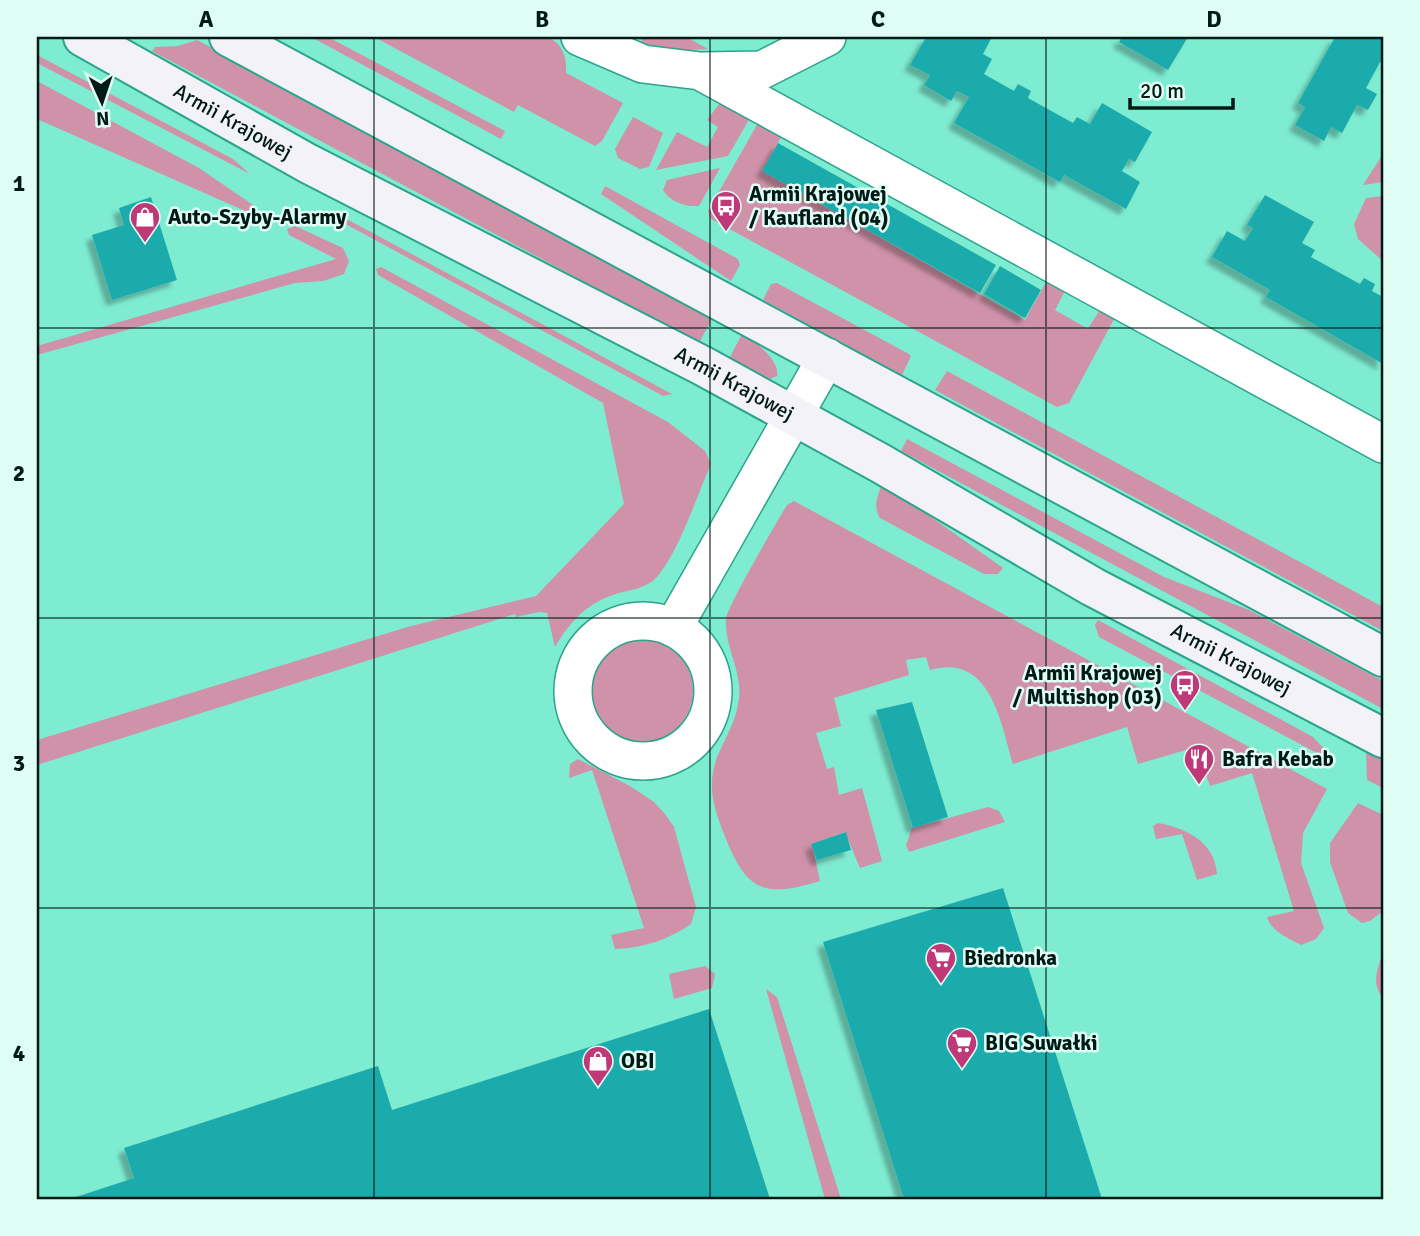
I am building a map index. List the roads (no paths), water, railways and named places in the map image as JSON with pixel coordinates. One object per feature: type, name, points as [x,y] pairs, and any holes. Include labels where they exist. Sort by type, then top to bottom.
[{"type":"main road","name":"Armii Krajowej","points":[[83,37],[307,163],[703,366],[1093,587],[1383,738]]},
{"type":"main road","points":[[229,37],[1383,657]]},
{"type":"street","points":[[580,37],[643,64],[700,71],[762,70],[827,37]]},
{"type":"street","points":[[700,71],[1383,443]]},
{"type":"street","points":[[673,628],[827,357]]},
{"type":"place","name":"Armii Krajowej / Kaufland (04)","points":[[726,233]]},
{"type":"place","name":"Auto-Szyby-Alarmy","points":[[145,244]]},
{"type":"place","name":"Armii Krajowej / Multishop (03)","points":[[1185,712]]},
{"type":"place","name":"Bafra Kebab","points":[[1199,786]]},
{"type":"place","name":"Biedronka","points":[[941,985]]},
{"type":"place","name":"BIG Suwałki","points":[[962,1070]]},
{"type":"place","name":"OBI","points":[[598,1088]]}]
